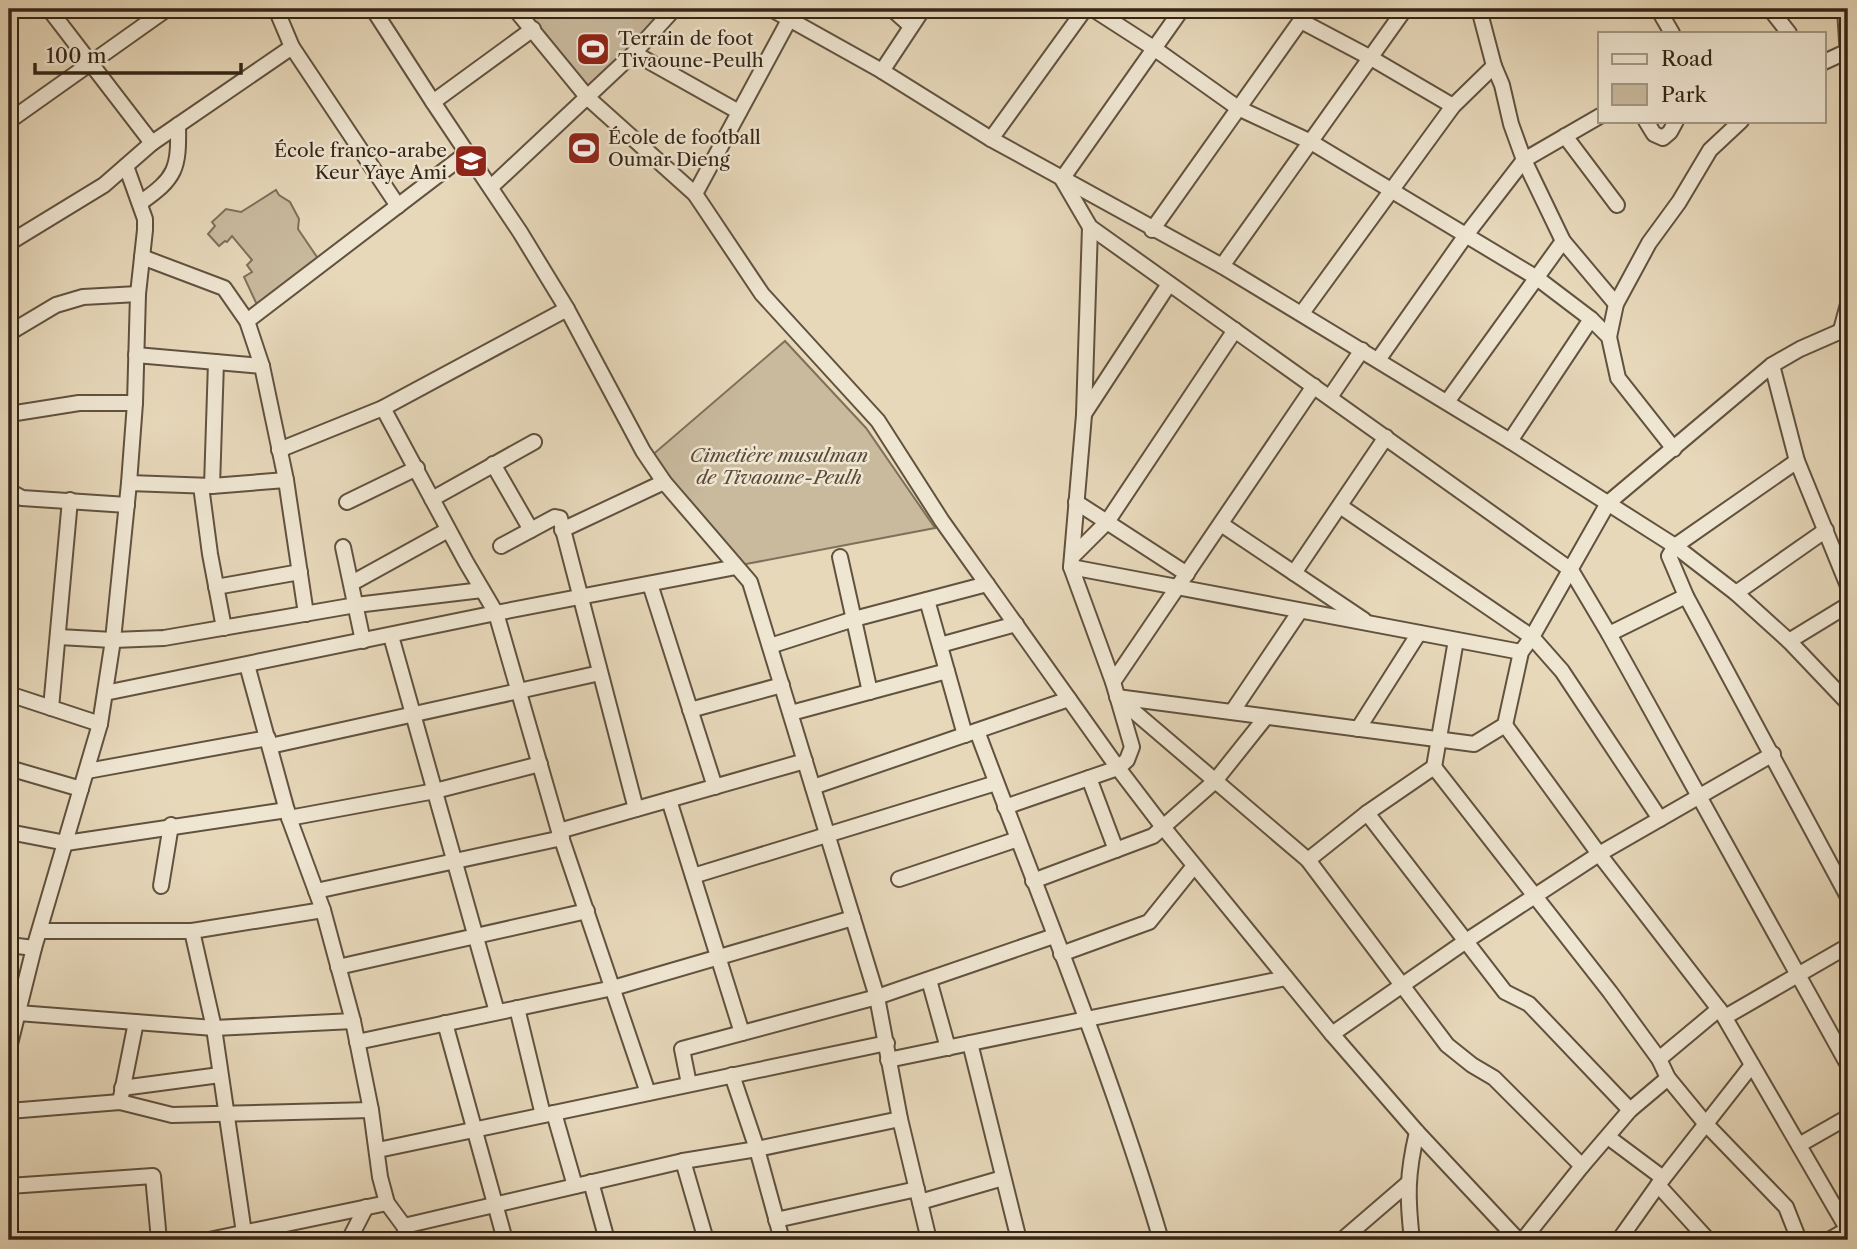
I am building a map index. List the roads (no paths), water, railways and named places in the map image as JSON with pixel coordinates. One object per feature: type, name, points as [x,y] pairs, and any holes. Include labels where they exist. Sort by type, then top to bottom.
[{"type":"street","points":[[49,9],[152,143]]},
{"type":"street","points":[[9,121],[167,9]]},
{"type":"street","points":[[276,9],[292,47],[398,206]]},
{"type":"street","points":[[373,9],[491,187],[567,309],[643,451],[664,482],[750,582],[877,996],[900,1118],[929,1240]]},
{"type":"street","points":[[515,9],[588,98],[695,194],[762,294],[878,421],[943,522],[1163,827],[1332,1034],[1515,1239],[1630,1111],[1668,1078]]},
{"type":"street","points":[[491,187],[560,120],[588,98],[674,9]]},
{"type":"street","points":[[771,9],[882,71],[991,139],[1152,230],[1222,266],[1447,402],[1675,546],[1736,593],[1789,641],[1848,703]]},
{"type":"street","points":[[892,9],[911,26]]},
{"type":"street","points":[[882,71],[923,9]]},
{"type":"street","points":[[991,139],[1085,9]]},
{"type":"street","points":[[1093,9],[1156,49],[1238,108],[1311,142],[1537,278],[1591,319],[1608,337]]},
{"type":"street","points":[[1062,179],[1182,9]]},
{"type":"street","points":[[1222,266],[1405,9]]},
{"type":"street","points":[[1479,9],[1511,124],[1524,160],[1563,241],[1616,304]]},
{"type":"street","points":[[1658,9],[1671,32]]},
{"type":"street","points":[[1770,9],[1788,32]]},
{"type":"street","points":[[1826,61],[1848,53],[1845,9]]},
{"type":"street","points":[[1152,230],[1305,15],[1453,106]]},
{"type":"street","points":[[695,194],[789,20]]},
{"type":"street","points":[[433,102],[533,29]]},
{"type":"street","points":[[9,243],[104,185],[152,143],[292,47]]},
{"type":"street","points":[[634,53],[739,112]]},
{"type":"street","points":[[1301,313],[1453,106],[1494,66]]},
{"type":"street","points":[[1378,360],[1466,235],[1524,160],[1598,117]]},
{"type":"street","points":[[1647,122],[1654,134],[1663,138],[1675,122]]},
{"type":"street","points":[[1674,449],[1618,378],[1608,337],[1616,304],[1649,243],[1679,202],[1710,150],[1735,122]]},
{"type":"street","points":[[140,204],[166,183],[173,173],[179,155],[178,125]]},
{"type":"street","points":[[1565,136],[1617,205]]},
{"type":"street","points":[[247,321],[467,153]]},
{"type":"street","points":[[9,1048],[11,1030],[18,1013],[34,948],[100,724],[113,640],[129,484],[135,403],[138,295],[145,219],[126,166]]},
{"type":"street","points":[[1062,179],[1090,227],[1571,570],[1848,1066]]},
{"type":"street","points":[[1005,807],[1118,768],[1128,760],[1132,747],[1113,682],[1071,562],[1084,415],[1090,227]]},
{"type":"street","points":[[1447,402],[1563,241]]},
{"type":"street","points":[[142,257],[224,288],[247,321],[262,366],[286,480],[306,614]]},
{"type":"street","points":[[1084,415],[1170,284]]},
{"type":"street","points":[[9,333],[57,305],[83,297],[138,295]]},
{"type":"street","points":[[1117,698],[1474,744],[1505,726],[1521,652],[1608,503],[1772,365],[1845,329],[1848,304]]},
{"type":"street","points":[[279,450],[383,408],[567,309]]},
{"type":"street","points":[[1510,442],[1591,319]]},
{"type":"street","points":[[1071,562],[1107,522],[1235,330]]},
{"type":"street","points":[[1330,397],[1362,350]]},
{"type":"street","points":[[136,355],[262,366]]},
{"type":"street","points":[[216,362],[207,486],[216,587],[224,628]]},
{"type":"street","points":[[1772,365],[1797,461],[1848,586]]},
{"type":"street","points":[[1113,682],[1314,386]]},
{"type":"street","points":[[9,408],[16,414],[79,403],[135,403]]},
{"type":"street","points":[[383,408],[496,613],[561,834],[648,1093]]},
{"type":"street","points":[[1294,573],[1386,437]]},
{"type":"street","points":[[432,499],[534,442]]},
{"type":"street","points":[[1797,461],[1675,546],[1669,556],[1686,596],[1848,897]]},
{"type":"street","points":[[493,464],[531,530]]},
{"type":"street","points":[[347,502],[417,468]]},
{"type":"street","points":[[129,484],[207,486],[286,480]]},
{"type":"street","points":[[562,530],[664,482]]},
{"type":"street","points":[[9,491],[19,498],[127,505]]},
{"type":"street","points":[[51,708],[70,500]]},
{"type":"street","points":[[1076,502],[1187,574]]},
{"type":"street","points":[[1339,506],[1532,637],[1562,671],[1660,819]]},
{"type":"street","points":[[501,547],[555,517],[560,519],[636,809]]},
{"type":"street","points":[[1221,524],[1371,624]]},
{"type":"street","points":[[352,583],[448,530]]},
{"type":"street","points":[[1736,593],[1826,530]]},
{"type":"street","points":[[343,548],[363,641]]},
{"type":"street","points":[[840,557],[870,692]]},
{"type":"street","points":[[1071,562],[1177,588],[1521,652]]},
{"type":"street","points":[[105,693],[736,566]]},
{"type":"street","points":[[216,587],[300,572]]},
{"type":"street","points":[[650,583],[715,787]]},
{"type":"street","points":[[770,646],[854,619],[987,584]]},
{"type":"street","points":[[59,637],[113,640],[164,638],[356,605],[482,590]]},
{"type":"street","points":[[1609,634],[1686,596]]},
{"type":"street","points":[[927,600],[947,671],[1018,839],[1085,1019],[1161,1240]]},
{"type":"street","points":[[1789,641],[1848,606]]},
{"type":"street","points":[[1231,712],[1300,611]]},
{"type":"street","points":[[940,645],[1016,624]]},
{"type":"street","points":[[1358,729],[1419,633]]},
{"type":"street","points":[[391,636],[497,1012]]},
{"type":"street","points":[[1308,860],[1367,813],[1434,767],[1456,640]]},
{"type":"street","points":[[247,665],[288,814],[323,910],[353,1021],[378,1150],[380,1177],[387,1203],[406,1233],[495,1204],[683,1161],[757,1149],[900,1118]]},
{"type":"street","points":[[791,713],[947,671]]},
{"type":"street","points":[[87,771],[269,742],[600,673]]},
{"type":"street","points":[[690,710],[782,685]]},
{"type":"street","points":[[9,694],[100,724]]},
{"type":"street","points":[[1117,698],[1308,860],[1447,1045],[1494,1078],[1582,1166]]},
{"type":"street","points":[[813,787],[1069,699]]},
{"type":"street","points":[[1033,881],[1153,836],[1215,781],[1266,717]]},
{"type":"street","points":[[1505,726],[1599,854],[1722,1013],[1848,1230],[1829,1240]]},
{"type":"street","points":[[1332,1034],[1466,941],[1599,854],[1773,754]]},
{"type":"street","points":[[316,891],[455,861],[561,834],[636,809],[805,761]]},
{"type":"street","points":[[9,832],[65,842],[171,825],[288,814],[435,791],[540,764]]},
{"type":"street","points":[[1434,767],[1610,992],[1659,1059],[1668,1078],[1705,1123],[1786,1207],[1799,1240]]},
{"type":"street","points":[[9,768],[81,789]]},
{"type":"street","points":[[1089,778],[1116,850]]},
{"type":"street","points":[[692,876],[996,783]]},
{"type":"street","points":[[669,800],[742,1033]]},
{"type":"street","points":[[1367,813],[1505,992],[1529,1004],[1630,1111]]},
{"type":"street","points":[[161,886],[171,825]]},
{"type":"street","points":[[900,879],[1018,839]]},
{"type":"street","points":[[1060,954],[1149,922],[1194,866]]},
{"type":"street","points":[[40,931],[192,930],[323,910]]},
{"type":"street","points":[[338,967],[587,911]]},
{"type":"street","points":[[357,1042],[612,988],[853,918]]},
{"type":"street","points":[[192,930],[214,1028],[244,1233]]},
{"type":"street","points":[[689,1084],[682,1049],[877,996],[1054,936]]},
{"type":"street","points":[[9,945],[34,948]]},
{"type":"street","points":[[1659,1059],[1722,1013],[1797,976],[1848,946]]},
{"type":"street","points":[[888,1060],[1286,978]]},
{"type":"street","points":[[929,980],[948,1048]]},
{"type":"street","points":[[517,1008],[548,1114],[575,1186]]},
{"type":"street","points":[[18,1013],[214,1028],[353,1021]]},
{"type":"street","points":[[121,1095],[136,1021]]},
{"type":"street","points":[[445,1023],[505,1240]]},
{"type":"street","points":[[378,1150],[887,1043]]},
{"type":"street","points":[[970,1043],[1019,1240]]},
{"type":"street","points":[[1619,1240],[1705,1123],[1752,1065]]},
{"type":"street","points":[[9,1111],[121,1095],[220,1075]]},
{"type":"street","points":[[732,1075],[757,1149],[782,1240]]},
{"type":"street","points":[[121,1095],[172,1115],[371,1110]]},
{"type":"street","points":[[1798,1144],[1848,1117]]},
{"type":"street","points":[[1412,1240],[1407,1184],[1417,1132]]},
{"type":"street","points":[[1608,1137],[1661,1182],[1708,1240]]},
{"type":"street","points":[[683,1161],[706,1240]]},
{"type":"street","points":[[9,1186],[153,1176],[159,1240]]},
{"type":"street","points":[[776,1220],[918,1196],[1003,1178]]},
{"type":"street","points":[[592,1182],[607,1240]]},
{"type":"street","points":[[1342,1240],[1407,1184]]},
{"type":"street","points":[[209,1240],[387,1203]]},
{"type":"street","points":[[349,1240],[366,1207]]},
{"type":"place","name":"Terrain de foot Tivaoune-Peulh","points":[[593,49]]},
{"type":"place","name":"École de football Oumar Dieng","points":[[584,148]]},
{"type":"place","name":"École franco-arabe Keur Yaye Ami","points":[[471,161]]},
{"type":"park label","name":"Cimetière musulman de Tivaoune-Peulh","points":[[779,466]]}]
